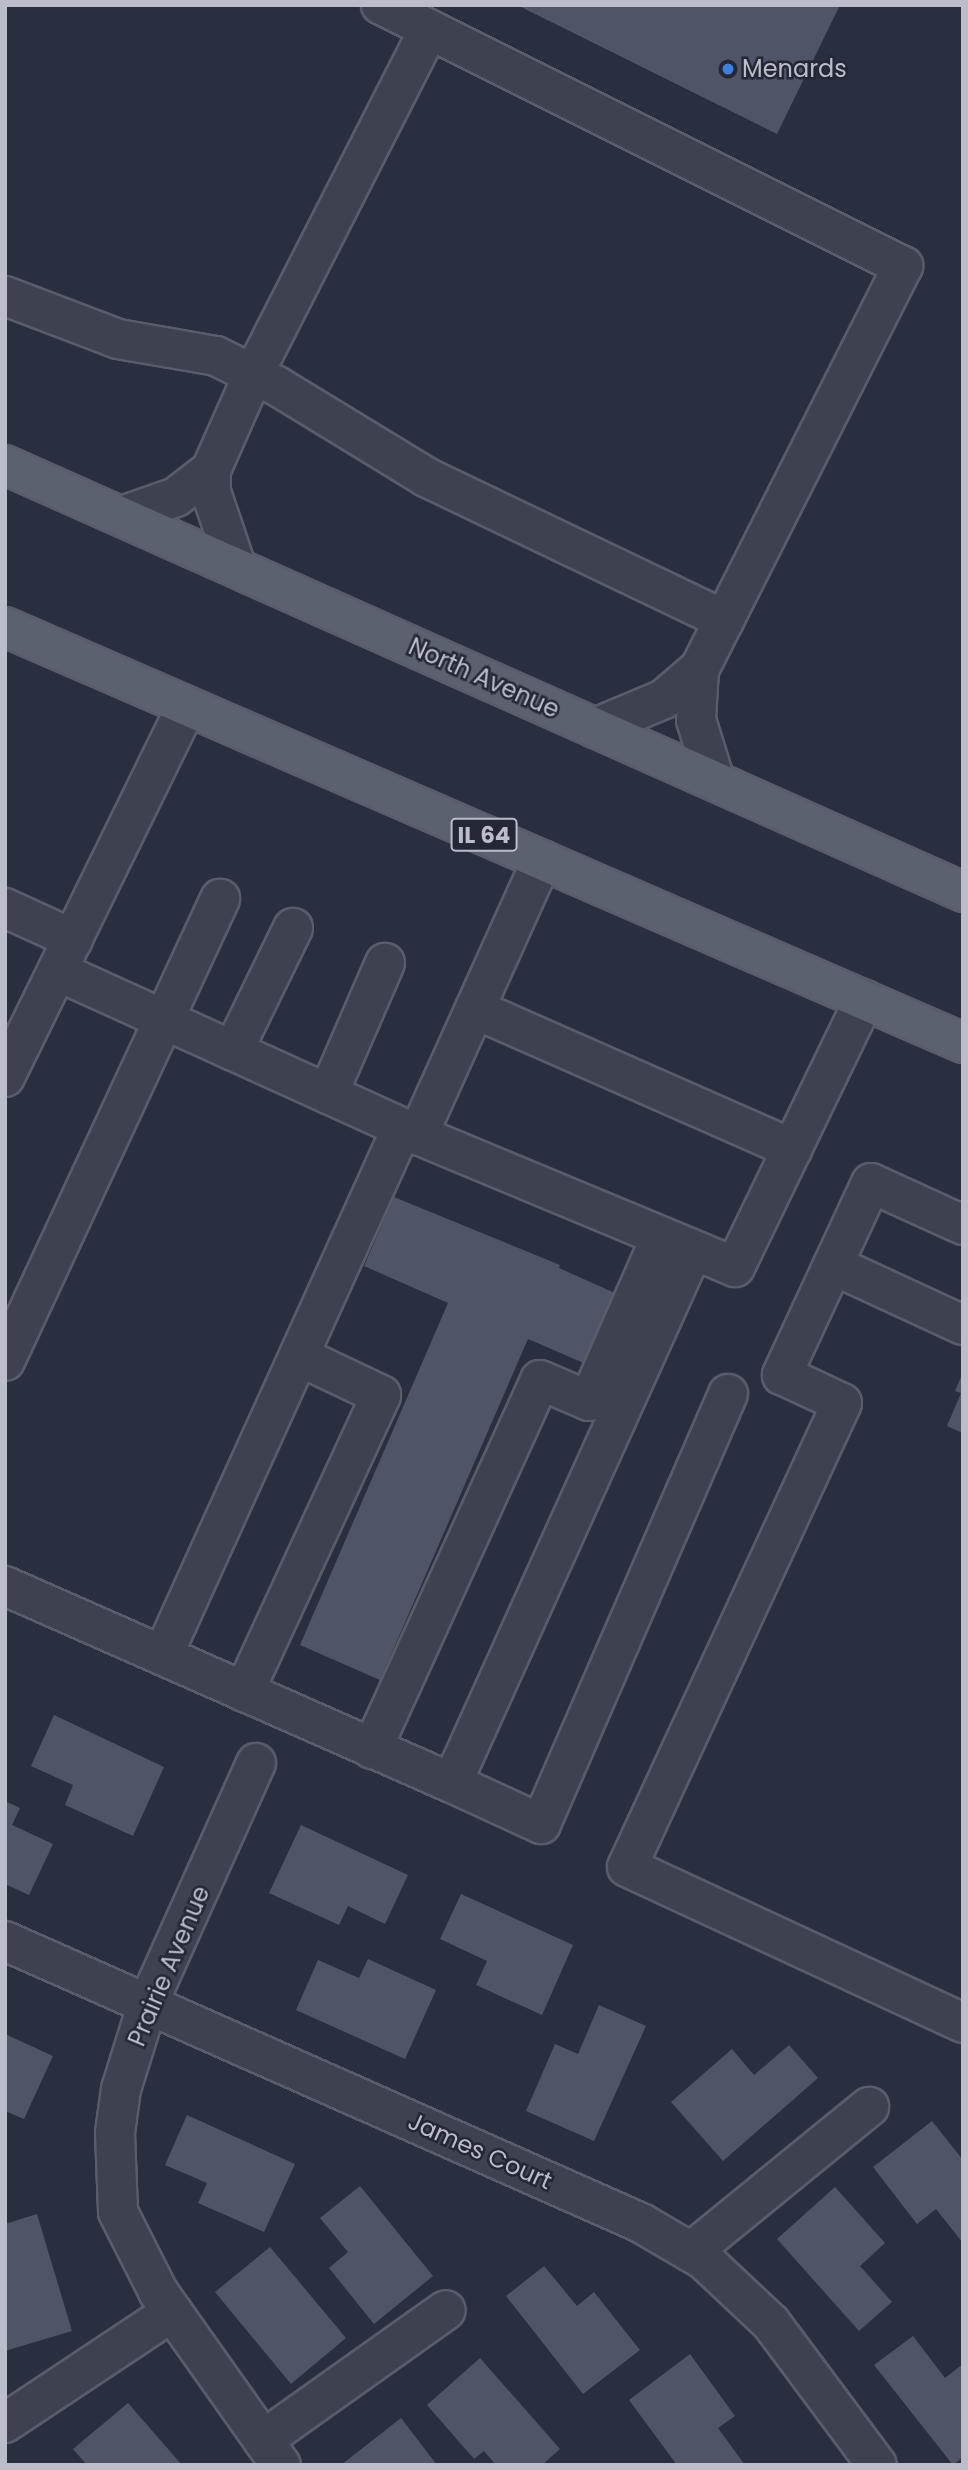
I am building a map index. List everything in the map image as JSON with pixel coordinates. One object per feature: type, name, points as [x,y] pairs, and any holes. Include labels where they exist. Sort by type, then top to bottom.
[{"type":"main road","name":"North Avenue","points":[[5,465],[963,892]]},
{"type":"main road","name":"IL 64","points":[[5,627],[963,1043]]},
{"type":"street","points":[[381,5],[902,266],[699,669],[664,699],[595,728]]},
{"type":"street","points":[[236,566],[211,492],[211,470],[253,375],[429,29]]},
{"type":"street","points":[[5,296],[118,340],[216,356],[426,477],[724,620]]},
{"type":"street","points":[[122,516],[176,496],[211,470]]},
{"type":"street","points":[[699,669],[696,720],[715,781]]},
{"type":"street","points":[[5,1077],[187,706]]},
{"type":"street","points":[[163,1656],[299,1356],[410,1132],[475,1009],[542,860]]},
{"type":"street","points":[[5,1361],[220,900]]},
{"type":"street","points":[[5,908],[65,955],[164,1020],[410,1132],[735,1267],[864,1000]]},
{"type":"street","points":[[233,1051],[293,928]]},
{"type":"street","points":[[328,1094],[385,964]]},
{"type":"street","points":[[475,1009],[792,1149]]},
{"type":"street","points":[[963,1225],[871,1183],[782,1375],[842,1403],[627,1867],[963,2023]]},
{"type":"street","points":[[372,1749],[540,1380],[590,1401],[677,1243]]},
{"type":"street","points":[[452,1783],[677,1243]]},
{"type":"street","points":[[833,1265],[963,1325]]},
{"type":"street","points":[[244,1692],[381,1395],[299,1356]]},
{"type":"street","points":[[5,1586],[541,1824],[728,1394]]},
{"type":"street","name":"Prairie Avenue","points":[[256,1763],[148,2003],[121,2089],[115,2133],[118,2212],[172,2312],[272,2452]]},
{"type":"street","name":"James Court","points":[[5,1941],[640,2223],[691,2252],[731,2283],[771,2323],[877,2465]]},
{"type":"street","points":[[691,2252],[869,2107]]},
{"type":"street","points":[[272,2452],[446,2310]]},
{"type":"street","points":[[5,2423],[172,2312]]},
{"type":"building","name":"Menards","points":[[517,5],[840,5],[777,134]]},
{"type":"building","points":[[394,1197],[560,1265],[559,1268],[617,1294],[586,1364],[528,1339],[380,1680],[300,1645],[448,1303],[364,1266]]},
{"type":"building","points":[[963,1372],[963,1433],[947,1426],[961,1393],[955,1391]]},
{"type":"building","points":[[54,1715],[164,1767],[133,1836],[65,1805],[73,1785],[31,1766]]},
{"type":"building","points":[[5,1801],[20,1808],[12,1825],[53,1844],[29,1895],[5,1884]]},
{"type":"building","points":[[301,1825],[408,1875],[385,1924],[348,1906],[339,1925],[269,1893]]},
{"type":"building","points":[[461,1894],[573,1945],[542,2015],[476,1985],[487,1961],[440,1939]]},
{"type":"building","points":[[368,1959],[436,1990],[405,2059],[296,2010],[318,1960],[359,1978]]},
{"type":"building","points":[[599,2005],[646,2026],[594,2141],[526,2111],[555,2044],[578,2054]]},
{"type":"building","points":[[5,2034],[53,2056],[24,2119],[5,2111]]},
{"type":"building","points":[[789,2045],[818,2078],[723,2161],[671,2102],[732,2049],[754,2075]]},
{"type":"building","points":[[187,2115],[295,2164],[264,2232],[198,2203],[207,2183],[165,2165]]},
{"type":"building","points":[[932,2121],[963,2160],[963,2243],[936,2209],[917,2224],[873,2167]]},
{"type":"building","points":[[360,2186],[433,2276],[374,2324],[329,2268],[348,2252],[320,2218]]},
{"type":"building","points":[[835,2187],[885,2243],[860,2266],[892,2302],[859,2331],[777,2239]]},
{"type":"building","points":[[37,2214],[72,2331],[5,2351],[5,2224]]},
{"type":"building","points":[[270,2247],[346,2338],[291,2384],[215,2292]]},
{"type":"building","points":[[544,2266],[577,2306],[594,2292],[640,2350],[583,2394],[506,2296]]},
{"type":"building","points":[[913,2336],[945,2378],[963,2364],[963,2457],[953,2465],[874,2365]]},
{"type":"building","points":[[690,2354],[735,2416],[718,2428],[745,2465],[677,2465],[629,2400]]},
{"type":"building","points":[[480,2358],[560,2449],[542,2465],[496,2465],[484,2451],[474,2459],[427,2405]]},
{"type":"building","points":[[128,2403],[182,2465],[87,2465],[73,2449]]},
{"type":"building","points":[[401,2418],[437,2465],[341,2465]]},
{"type":"place","name":"Menards","points":[[728,69]]}]
